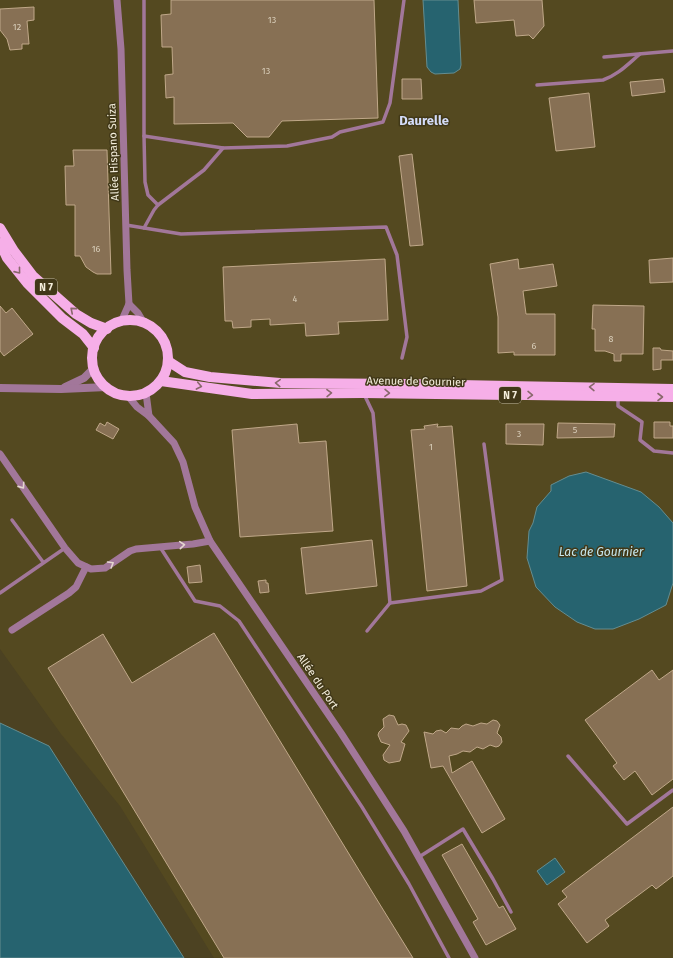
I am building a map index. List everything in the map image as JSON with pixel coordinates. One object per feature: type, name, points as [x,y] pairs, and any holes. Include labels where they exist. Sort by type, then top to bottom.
[{"type":"main road","name":"N 7","points":[[0,228],[14,251],[33,276],[76,314],[91,323],[107,329]]},
{"type":"main road","name":"N 7","points":[[0,242],[7,258],[27,283],[62,318],[83,334],[94,348]]},
{"type":"main road","points":[[130,320],[144,323],[156,330],[164,341],[168,354],[167,368],[161,381],[154,388],[146,392],[128,396],[115,393],[100,381],[94,368],[93,359],[94,348],[97,341],[107,329],[121,322],[130,320]]},
{"type":"main road","name":"Avenue de Gournier","points":[[168,361],[185,372],[227,379],[363,388],[618,392],[673,389]]},
{"type":"main road","name":"Avenue de Gournier","points":[[161,381],[252,394],[363,388]]},
{"type":"main road","name":"Avenue de Gournier","points":[[618,392],[673,397]]},
{"type":"street","name":"Allée Hispano Suiza","points":[[117,0],[121,49],[129,304],[121,322]]},
{"type":"street","points":[[129,304],[138,313],[144,323]]},
{"type":"street","points":[[61,389],[84,378],[94,368]]},
{"type":"street","points":[[0,388],[61,389],[107,387]]},
{"type":"street","points":[[146,392],[149,416]]},
{"type":"street","name":"Allée du Port","points":[[128,396],[137,407],[149,416],[174,443],[183,462],[195,507],[210,541],[340,733],[404,831],[475,958]]},
{"type":"street","points":[[0,454],[65,548],[78,562],[86,567],[91,569],[105,568],[136,548],[193,544],[210,541]]},
{"type":"street","points":[[12,630],[69,593],[76,587],[86,567]]},
{"type":"lane","points":[[144,0],[145,182],[148,195],[158,205]]},
{"type":"lane","points":[[144,136],[223,148],[287,146],[332,137],[340,132],[383,122],[390,103],[404,0]]},
{"type":"lane","points":[[604,57],[673,51]]},
{"type":"lane","points":[[537,85],[603,80],[616,74],[640,54]]},
{"type":"lane","points":[[144,228],[158,205],[204,170],[223,148]]},
{"type":"lane","points":[[126,225],[181,234],[386,227],[397,256],[407,337],[402,358]]},
{"type":"lane","points":[[363,388],[373,413],[390,603]]},
{"type":"lane","points":[[618,392],[618,406],[642,422],[640,440],[654,451],[673,453]]},
{"type":"lane","points":[[367,631],[390,603],[481,591],[502,580],[484,444]]},
{"type":"lane","points":[[12,520],[43,562]]},
{"type":"lane","points":[[160,547],[194,601],[220,606],[239,621],[366,813],[409,884],[448,958]]},
{"type":"lane","points":[[0,593],[65,548]]},
{"type":"lane","points":[[568,756],[626,824],[673,790]]},
{"type":"lane","points":[[419,857],[464,829],[511,912]]},
{"type":"shaded area","points":[[0,0],[673,0],[673,958],[214,958],[120,806],[61,734],[0,649]]},
{"type":"water","points":[[423,0],[458,0],[461,65],[460,69],[454,73],[435,74],[427,67]]},
{"type":"water","name":"Lac de Gournier","points":[[586,472],[641,492],[659,507],[673,523],[673,583],[666,605],[639,619],[613,629],[595,629],[577,622],[555,607],[536,587],[527,558],[529,531],[533,523],[537,507],[551,491],[551,485],[569,476]]},
{"type":"water","points":[[0,723],[49,746],[184,958],[0,958]]},
{"type":"water","points":[[555,858],[565,872],[547,885],[537,871]]},
{"type":"building","points":[[171,0],[374,0],[378,118],[282,121],[269,137],[247,137],[233,123],[174,124],[174,97],[166,98],[165,75],[173,74],[172,47],[162,47],[161,15],[171,14]]},
{"type":"building","points":[[474,0],[542,0],[544,26],[533,39],[529,35],[516,36],[514,20],[476,23]]},
{"type":"building","points":[[34,7],[34,20],[27,21],[29,44],[22,44],[22,49],[10,50],[7,39],[0,30],[0,9]]},
{"type":"building","points":[[402,79],[421,79],[422,99],[402,99]]},
{"type":"building","points":[[663,79],[665,92],[632,96],[630,82]]},
{"type":"building","points":[[589,93],[595,147],[556,151],[549,98]]},
{"type":"building","points":[[73,150],[107,150],[111,274],[97,274],[93,272],[86,267],[80,256],[75,256],[75,205],[66,205],[65,166],[74,166]]},
{"type":"building","points":[[412,154],[423,245],[410,246],[399,156]]},
{"type":"building","points":[[673,258],[673,282],[650,283],[649,260]]},
{"type":"building","points":[[385,259],[388,320],[338,322],[339,334],[306,336],[305,323],[270,325],[270,319],[251,320],[251,327],[233,328],[232,321],[225,321],[223,267]]},
{"type":"building","points":[[518,259],[519,269],[553,264],[557,286],[523,291],[526,314],[555,314],[555,355],[514,355],[514,352],[498,353],[498,317],[490,264]]},
{"type":"building","points":[[593,305],[644,306],[643,354],[621,354],[621,361],[614,361],[614,354],[605,351],[595,351],[595,329],[592,329]]},
{"type":"building","points":[[0,306],[6,313],[12,308],[33,334],[4,356],[0,351]]},
{"type":"building","points":[[653,348],[673,351],[673,360],[661,360],[661,369],[653,370]]},
{"type":"building","points":[[107,422],[119,429],[113,439],[96,430],[100,423],[105,426]]},
{"type":"building","points":[[654,422],[670,422],[670,426],[673,426],[673,438],[654,438]]},
{"type":"building","points":[[558,423],[615,424],[614,437],[557,438]]},
{"type":"building","points":[[297,424],[299,443],[326,441],[333,531],[240,537],[232,430]]},
{"type":"building","points":[[438,424],[437,427],[452,426],[467,586],[427,591],[411,430],[425,429],[424,426]]},
{"type":"building","points":[[506,424],[544,424],[543,445],[506,444]]},
{"type":"building","points":[[372,540],[377,586],[306,594],[301,548]]},
{"type":"building","points":[[200,565],[202,582],[189,583],[187,567]]},
{"type":"building","points":[[266,580],[266,583],[268,583],[269,592],[260,593],[258,581]]},
{"type":"building","points":[[214,633],[413,958],[224,958],[48,668],[103,634],[132,683]]},
{"type":"building","points":[[652,670],[659,680],[673,670],[673,779],[652,795],[635,771],[624,780],[613,766],[617,763],[585,720]]},
{"type":"building","points":[[389,715],[394,716],[398,725],[406,725],[409,731],[401,742],[405,744],[400,761],[389,763],[384,760],[383,755],[390,745],[381,742],[378,735],[384,727],[383,719]]},
{"type":"building","points":[[493,720],[497,721],[500,725],[497,733],[501,737],[502,742],[499,746],[496,747],[490,745],[483,749],[477,747],[470,752],[463,751],[449,756],[452,773],[472,761],[505,819],[482,833],[443,766],[431,768],[424,732],[433,734],[436,731],[441,730],[446,733],[451,728],[459,729],[466,724],[473,726],[481,723],[487,724]]},
{"type":"building","points":[[673,807],[673,876],[656,889],[652,885],[605,920],[609,926],[587,943],[558,904],[567,897],[562,891]]},
{"type":"building","points":[[462,844],[499,908],[503,906],[516,929],[486,945],[473,922],[478,919],[442,855]]},
{"type":"district","name":"Daurelle","points":[[424,120]]}]
